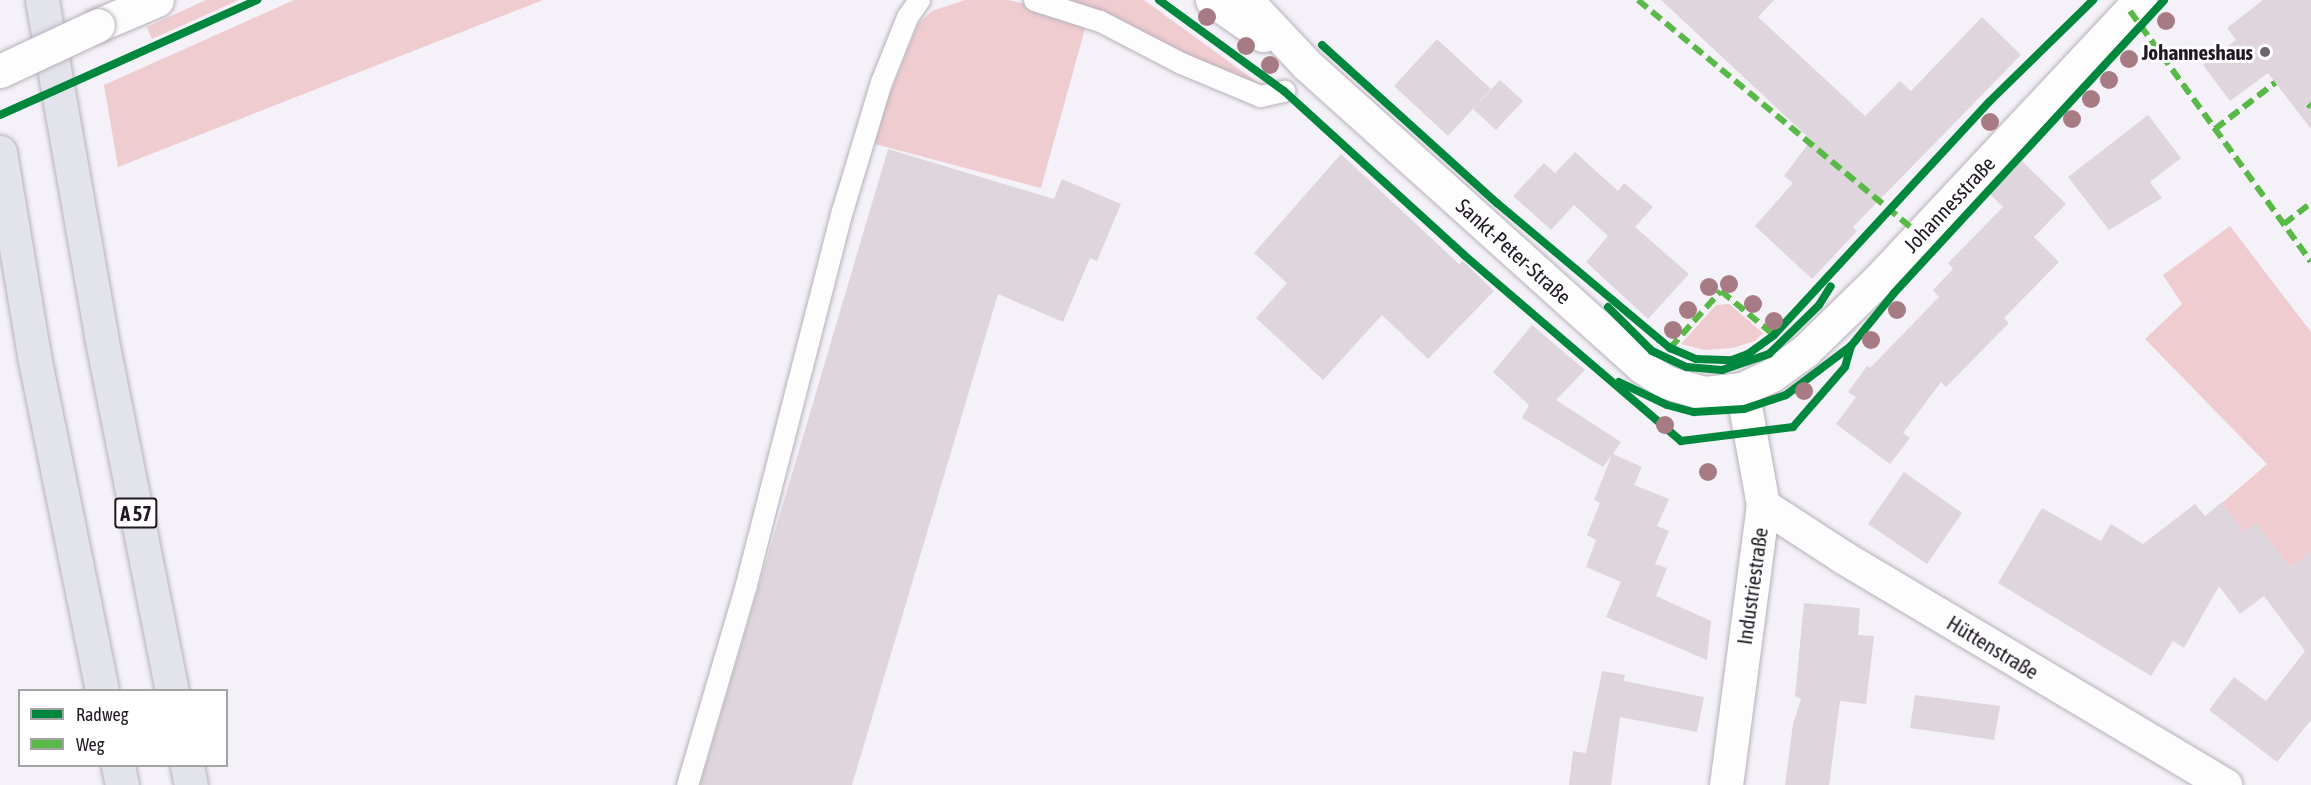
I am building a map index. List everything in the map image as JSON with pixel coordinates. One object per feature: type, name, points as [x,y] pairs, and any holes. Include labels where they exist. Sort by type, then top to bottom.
[{"type":"highway","name":"A 57","points":[[42,0],[101,336],[172,689]]},
{"type":"highway","points":[[0,152],[34,356],[102,689]]},
{"type":"highway","points":[[118,767],[122,785]]},
{"type":"highway","points":[[187,767],[191,785]]},
{"type":"street","points":[[0,71],[157,0]]},
{"type":"street","name":"Sankt-Peter-Straße","points":[[1212,0],[1306,64]]},
{"type":"street","name":"Sankt-Peter-Straße","points":[[1246,0],[1306,64],[1641,366],[1666,382],[1704,393],[1742,389]]},
{"type":"street","name":"Johannesstraße","points":[[1742,389],[1772,375],[1804,351],[1879,279],[2140,0]]},
{"type":"street","name":"Industriestraße","points":[[1726,785],[1763,505],[1742,389]]},
{"type":"street","name":"Hüttenstraße","points":[[1763,505],[1843,557],[2225,785]]},
{"type":"lane","points":[[687,785],[746,584],[845,201],[880,82],[907,17],[920,0]]},
{"type":"lane","points":[[1034,0],[1100,21],[1181,63],[1260,96],[1284,91]]},
{"type":"shaded area","points":[[206,0],[239,0],[152,39],[147,27]]},
{"type":"shaded area","points":[[294,0],[543,0],[118,167],[104,85]]},
{"type":"shaded area","points":[[965,0],[1008,0],[1047,8],[1086,25],[1041,188],[875,144],[885,106],[918,24],[932,11]]},
{"type":"shaded area","points":[[1063,0],[1144,0],[1261,85],[1231,76]]},
{"type":"shaded area","points":[[2230,226],[2311,332],[2311,571],[2301,559],[2290,567],[2293,571],[2256,524],[2244,532],[2222,503],[2267,464],[2145,339],[2182,304],[2163,275]]},
{"type":"shaded area","points":[[1729,304],[1763,333],[1755,341],[1732,348],[1705,350],[1681,344],[1716,305]]},
{"type":"building","points":[[1661,0],[1774,0],[1758,17],[1865,116],[1900,81],[1911,91],[1982,17],[2021,55],[1853,227],[1857,231],[1812,279],[1755,226],[1793,183],[1784,176],[1811,140]]},
{"type":"building","name":"Johanneshaus","points":[[2263,0],[2311,0],[2311,129],[2268,73],[2230,101],[2203,65],[2236,40],[2227,28]]},
{"type":"building","points":[[1437,39],[1491,89],[1448,136],[1394,86]]},
{"type":"building","points":[[1500,80],[1523,101],[1496,130],[1473,109]]},
{"type":"building","points":[[2148,115],[2181,158],[2150,182],[2162,198],[2109,230],[2068,177]]},
{"type":"building","points":[[888,149],[1054,199],[1062,179],[1121,204],[1097,261],[1090,258],[1063,322],[998,294],[852,785],[700,785]]},
{"type":"building","points":[[1575,152],[1618,191],[1624,183],[1653,207],[1635,227],[1689,274],[1648,319],[1586,262],[1608,236],[1574,205],[1551,230],[1513,196],[1544,163],[1555,173]]},
{"type":"building","points":[[1341,154],[1459,264],[1463,261],[1494,291],[1428,359],[1382,315],[1323,380],[1256,318],[1287,283],[1254,253]]},
{"type":"building","points":[[2022,161],[2066,204],[2034,237],[2059,262],[2004,318],[2009,323],[1946,387],[1941,382],[1903,433],[1910,438],[1890,464],[1836,424],[1856,397],[1848,392],[1867,366],[1870,368],[1939,297],[1933,290],[1953,269],[1948,263],[2003,207],[1990,194]]},
{"type":"building","points":[[1532,325],[1585,370],[1556,400],[1621,442],[1613,454],[1642,467],[1634,485],[1669,499],[1657,526],[1669,531],[1655,564],[1667,568],[1656,596],[1711,621],[1707,660],[1606,617],[1621,582],[1586,567],[1596,540],[1587,535],[1600,503],[1594,500],[1612,455],[1603,467],[1522,418],[1529,405],[1493,372]]},
{"type":"building","points":[[1904,472],[1962,513],[1927,564],[1868,524]]},
{"type":"building","points":[[2222,502],[2244,532],[2256,523],[2290,567],[2311,552],[2311,720],[2277,762],[2209,710],[2234,677],[2266,701],[2305,651],[2264,596],[2240,614],[2219,586],[2184,648],[2173,641],[2151,676],[1998,583],[2042,508],[2101,541],[2111,524],[2143,544],[2195,504],[2205,516]]},
{"type":"building","points":[[1804,603],[1860,608],[1858,635],[1874,636],[1866,704],[1840,701],[1829,785],[1785,785],[1793,724],[1801,699],[1795,696]]},
{"type":"building","points":[[1602,671],[1625,675],[1624,681],[1704,697],[1697,732],[1620,717],[1611,785],[1569,785],[1573,751],[1586,753]]},
{"type":"building","points":[[1915,695],[2000,706],[1994,740],[1910,728]]},
{"type":"marked path","points":[[1638,0],[1920,235]]},
{"type":"marked path","points":[[2130,11],[2311,262]]},
{"type":"marked path","points":[[2215,129],[2275,83]]},
{"type":"marked path","points":[[2308,104],[2311,107]]},
{"type":"marked path","points":[[2284,224],[2311,203]]},
{"type":"marked path","points":[[1670,348],[1721,291],[1774,335]]},
{"type":"cycle path","points":[[0,115],[257,0]]},
{"type":"cycle path","points":[[1159,0],[1284,91],[1464,255],[1681,441],[1793,427],[1845,367],[1851,346],[1894,293],[2164,0]]},
{"type":"cycle path","points":[[1322,45],[1497,203],[1670,348],[1696,359],[1732,360],[1748,354],[1774,335],[1989,102],[2093,0]]},
{"type":"cycle path","points":[[1608,307],[1652,351],[1687,367],[1722,370],[1769,354],[1819,305],[1831,286]]},
{"type":"cycle path","points":[[1619,382],[1667,405],[1694,412],[1744,409],[1786,395],[1851,346]]},
{"type":"place","name":"Johanneshaus","points":[[2265,52]]}]
